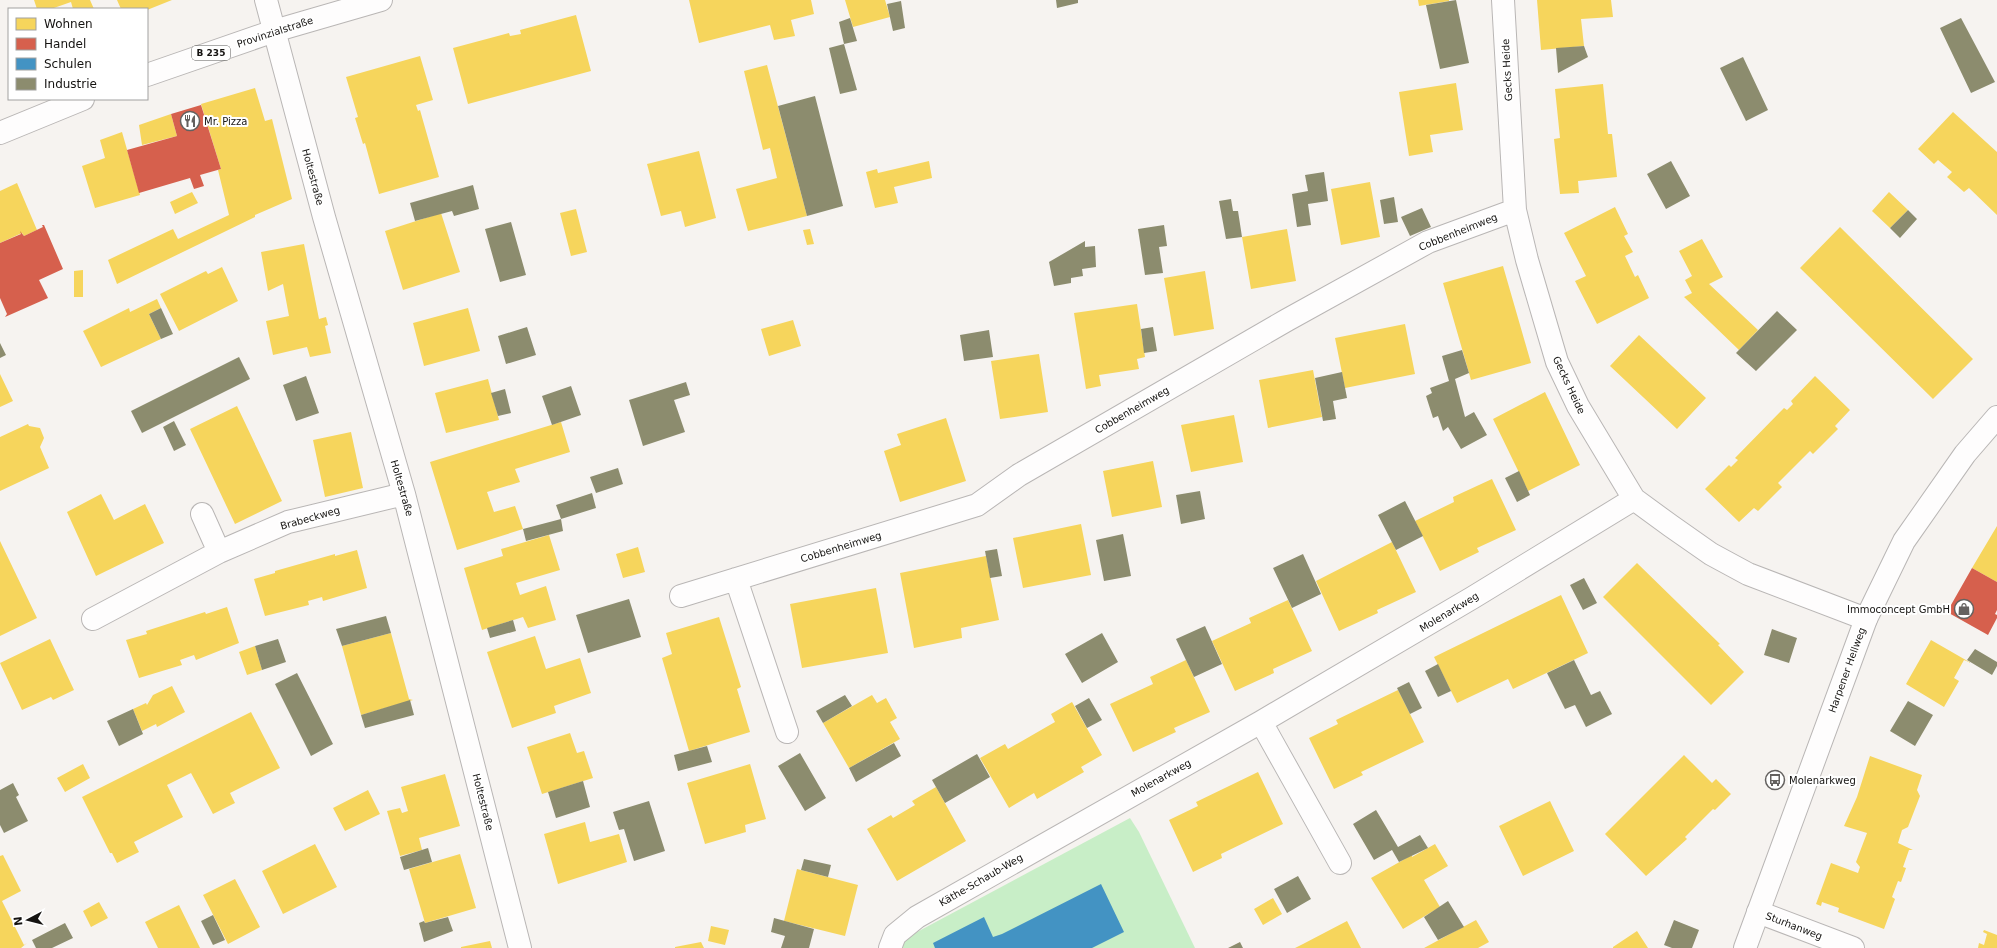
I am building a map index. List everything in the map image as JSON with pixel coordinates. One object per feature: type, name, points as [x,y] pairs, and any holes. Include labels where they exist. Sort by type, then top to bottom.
[{"type":"street","name":"Holtestraße","points":[[266,0],[324,217],[404,494],[520,948]]},
{"type":"street","name":"Provinzialstraße","points":[[148,75],[274,31],[382,0]]},
{"type":"street","name":"Gecks Heide","points":[[1503,0],[1515,210],[1527,260],[1557,362],[1578,406],[1634,499],[1711,554],[1748,574],[1866,619]]},
{"type":"street","points":[[0,133],[80,100]]},
{"type":"street","name":"Cobbenheimweg","points":[[681,596],[977,505],[1019,475],[1287,320],[1428,242],[1515,210]]},
{"type":"street","name":"Harpener Hellweg","points":[[1745,948],[1866,619],[1904,542],[1965,454],[1997,417]]},
{"type":"street","name":"Brabeckweg","points":[[93,619],[219,552],[288,522],[404,494]]},
{"type":"street","name":"Molenarkweg","points":[[1082,822],[1261,722],[1472,598],[1634,499]]},
{"type":"street","points":[[202,514],[219,552]]},
{"type":"street","points":[[736,579],[787,732]]},
{"type":"street","points":[[1261,722],[1340,863]]},
{"type":"street","name":"Käthe-Schaub-Weg","points":[[890,948],[895,935],[917,916],[1082,822]]},
{"type":"street","name":"Sturhanweg","points":[[1758,912],[1853,948]]},
{"type":"green space","points":[[1130,818],[1139,832],[1195,948],[901,948],[904,939]]},
{"type":"building: Wohnen","points":[[34,0],[90,0],[94,8],[73,8],[71,2],[54,8],[37,8]]},
{"type":"building: Wohnen","points":[[117,0],[172,0],[148,10],[148,8],[121,8]]},
{"type":"building: Wohnen","points":[[689,0],[811,0],[814,14],[791,20],[795,36],[774,40],[770,25],[699,43]]},
{"type":"building: Wohnen","points":[[845,0],[885,0],[890,17],[853,27]]},
{"type":"building: Wohnen","points":[[1418,0],[1449,0],[1449,1],[1419,6]]},
{"type":"building: Wohnen","points":[[1537,0],[1611,0],[1613,17],[1581,19],[1584,46],[1541,50]]},
{"type":"building: Wohnen","points":[[576,15],[591,71],[468,104],[453,48],[509,33],[510,36],[521,34],[520,30]]},
{"type":"building: Wohnen","points":[[420,56],[433,100],[416,105],[418,111],[420,110],[439,177],[379,194],[365,143],[363,144],[355,118],[358,117],[346,77]]},
{"type":"building: Wohnen","points":[[767,65],[807,216],[748,231],[736,189],[777,178],[770,148],[763,150],[744,71]]},
{"type":"building: Wohnen","points":[[1456,83],[1463,130],[1430,135],[1433,152],[1409,156],[1399,92]]},
{"type":"building: Wohnen","points":[[1603,84],[1608,134],[1612,134],[1617,177],[1578,181],[1579,193],[1560,194],[1554,139],[1560,138],[1555,89]]},
{"type":"building: Wohnen","points":[[255,88],[265,121],[272,119],[292,199],[255,215],[255,217],[117,284],[108,260],[173,229],[178,239],[229,215],[218,170],[221,169],[201,104]]},
{"type":"building: Wohnen","points":[[1953,112],[1997,152],[1997,215],[1969,188],[1964,192],[1947,177],[1952,172],[1938,160],[1934,164],[1918,149]]},
{"type":"building: Wohnen","points":[[171,114],[177,136],[142,145],[139,125]]},
{"type":"building: Wohnen","points":[[122,132],[140,195],[95,208],[82,166],[105,158],[100,140]]},
{"type":"building: Wohnen","points":[[699,151],[716,218],[685,227],[681,211],[661,216],[647,164]]},
{"type":"building: Wohnen","points":[[929,161],[932,178],[894,187],[898,203],[875,208],[866,172],[877,169],[878,173]]},
{"type":"building: Wohnen","points":[[1370,182],[1380,237],[1341,245],[1331,189]]},
{"type":"building: Wohnen","points":[[17,183],[37,230],[24,236],[22,233],[0,243],[0,191]]},
{"type":"building: Wohnen","points":[[192,192],[198,203],[175,214],[170,202]]},
{"type":"building: Wohnen","points":[[1889,192],[1908,210],[1890,228],[1872,211]]},
{"type":"building: Wohnen","points":[[1615,207],[1628,234],[1624,236],[1633,252],[1625,256],[1635,277],[1638,275],[1649,298],[1597,324],[1575,281],[1586,276],[1564,233]]},
{"type":"building: Wohnen","points":[[576,209],[587,252],[571,256],[560,213]]},
{"type":"building: Wohnen","points":[[441,213],[460,272],[403,290],[385,231]]},
{"type":"building: Wohnen","points":[[1840,227],[1973,359],[1933,399],[1800,268]]},
{"type":"building: Wohnen","points":[[810,229],[814,244],[807,245],[803,230]]},
{"type":"building: Wohnen","points":[[1287,229],[1296,281],[1251,289],[1242,237]]},
{"type":"building: Wohnen","points":[[1702,239],[1723,277],[1709,284],[1758,330],[1739,350],[1684,297],[1692,293],[1685,280],[1692,276],[1679,251]]},
{"type":"building: Wohnen","points":[[304,244],[319,319],[326,317],[328,325],[325,326],[331,353],[310,357],[307,347],[273,355],[266,321],[289,316],[283,284],[268,291],[261,252]]},
{"type":"building: Wohnen","points":[[1503,266],[1531,363],[1471,380],[1443,283]]},
{"type":"building: Wohnen","points":[[222,267],[238,301],[179,331],[160,294],[206,271],[208,274]]},
{"type":"building: Wohnen","points":[[83,270],[83,297],[74,297],[74,271]]},
{"type":"building: Wohnen","points":[[1205,271],[1214,329],[1174,336],[1164,278]]},
{"type":"building: Wohnen","points":[[157,299],[161,308],[149,314],[161,339],[101,367],[83,331],[129,308],[130,312]]},
{"type":"building: Wohnen","points":[[1137,304],[1145,357],[1137,359],[1139,369],[1099,375],[1101,386],[1086,389],[1074,313]]},
{"type":"building: Wohnen","points":[[468,308],[480,351],[424,366],[413,323]]},
{"type":"building: Wohnen","points":[[793,320],[801,346],[769,356],[761,329]]},
{"type":"building: Wohnen","points":[[1405,324],[1415,374],[1345,388],[1335,338]]},
{"type":"building: Wohnen","points":[[1639,335],[1706,398],[1677,429],[1610,366]]},
{"type":"building: Wohnen","points":[[1039,354],[1048,412],[1000,419],[991,361]]},
{"type":"building: Wohnen","points":[[1313,370],[1322,417],[1268,428],[1259,380]]},
{"type":"building: Wohnen","points":[[0,374],[13,401],[0,407]]},
{"type":"building: Wohnen","points":[[1815,376],[1850,410],[1835,426],[1838,429],[1813,454],[1810,451],[1778,483],[1782,487],[1758,511],[1754,508],[1739,522],[1705,489],[1729,465],[1731,467],[1738,460],[1735,458],[1784,408],[1787,410],[1793,404],[1791,401]]},
{"type":"building: Wohnen","points":[[488,379],[499,420],[446,433],[435,393]]},
{"type":"building: Wohnen","points":[[1545,392],[1580,465],[1528,491],[1493,419]]},
{"type":"building: Wohnen","points":[[237,406],[282,501],[235,524],[190,429]]},
{"type":"building: Wohnen","points":[[1234,415],[1243,462],[1191,472],[1181,425]]},
{"type":"building: Wohnen","points":[[946,418],[966,481],[900,502],[884,451],[901,445],[897,434]]},
{"type":"building: Wohnen","points":[[561,422],[570,452],[515,469],[520,482],[487,492],[494,512],[515,506],[523,529],[457,550],[430,462]]},
{"type":"building: Wohnen","points":[[28,424],[29,426],[40,428],[44,438],[40,447],[49,468],[0,491],[0,437]]},
{"type":"building: Wohnen","points":[[351,432],[363,488],[325,497],[313,440]]},
{"type":"building: Wohnen","points":[[1153,461],[1162,507],[1112,517],[1103,471]]},
{"type":"building: Wohnen","points":[[1492,479],[1516,530],[1477,548],[1479,552],[1440,571],[1415,521],[1454,502],[1453,497]]},
{"type":"building: Wohnen","points":[[101,494],[114,520],[145,504],[164,543],[96,576],[67,512]]},
{"type":"building: Wohnen","points":[[1081,524],[1091,575],[1023,588],[1013,538]]},
{"type":"building: Wohnen","points":[[1997,526],[1997,582],[1972,568]]},
{"type":"building: Wohnen","points":[[549,535],[560,570],[516,583],[520,595],[546,586],[556,620],[528,628],[523,617],[482,630],[464,568],[503,556],[501,549]]},
{"type":"building: Wohnen","points":[[0,541],[37,618],[0,636]]},
{"type":"building: Wohnen","points":[[1392,542],[1416,592],[1377,610],[1378,613],[1339,631],[1316,581]]},
{"type":"building: Wohnen","points":[[638,547],[645,572],[623,578],[616,554]]},
{"type":"building: Wohnen","points":[[357,550],[367,588],[323,601],[322,597],[308,601],[309,605],[265,616],[254,579],[275,573],[275,571],[335,554],[335,556]]},
{"type":"building: Wohnen","points":[[986,556],[999,620],[961,628],[962,638],[914,648],[900,573]]},
{"type":"building: Wohnen","points":[[1637,563],[1720,644],[1718,645],[1744,672],[1711,705],[1603,597]]},
{"type":"building: Wohnen","points":[[876,588],[888,653],[802,668],[790,604]]},
{"type":"building: Wohnen","points":[[1561,595],[1588,653],[1513,689],[1508,679],[1457,703],[1434,657]]},
{"type":"building: Wohnen","points":[[1288,600],[1312,651],[1273,669],[1274,673],[1235,691],[1212,641],[1251,623],[1249,618]]},
{"type":"building: Wohnen","points":[[227,607],[239,643],[196,660],[194,655],[180,660],[182,665],[139,678],[126,640],[147,634],[146,631],[205,612],[206,614]]},
{"type":"building: Wohnen","points":[[719,617],[741,687],[737,689],[750,732],[689,751],[662,658],[672,654],[666,633]]},
{"type":"building: Wohnen","points":[[391,633],[409,699],[413,700],[361,715],[342,646]]},
{"type":"building: Wohnen","points":[[535,636],[546,669],[580,658],[591,693],[554,706],[556,713],[512,728],[487,652]]},
{"type":"building: Wohnen","points":[[50,639],[74,690],[53,700],[51,697],[22,710],[0,663]]},
{"type":"building: Wohnen","points":[[1931,640],[1971,663],[1964,660],[1954,678],[1959,681],[1944,707],[1906,684]]},
{"type":"building: Wohnen","points":[[255,646],[262,670],[247,675],[239,652]]},
{"type":"building: Wohnen","points":[[1186,660],[1210,712],[1174,728],[1176,732],[1133,752],[1110,704],[1153,684],[1150,677]]},
{"type":"building: Wohnen","points":[[172,686],[185,712],[157,727],[156,724],[142,731],[133,709],[146,703],[147,705],[153,695]]},
{"type":"building: Wohnen","points":[[1398,690],[1424,742],[1361,772],[1363,775],[1334,789],[1309,738],[1338,724],[1336,720]]},
{"type":"building: Wohnen","points":[[872,695],[877,703],[886,698],[897,718],[890,722],[900,739],[849,768],[823,723]]},
{"type":"building: Wohnen","points":[[1072,702],[1102,755],[1081,767],[1084,772],[1037,799],[1034,793],[1009,808],[980,758],[1005,744],[1008,749],[1055,722],[1051,714]]},
{"type":"building: Wohnen","points":[[251,712],[280,768],[230,793],[235,803],[213,814],[191,773],[167,785],[183,817],[134,842],[139,852],[117,863],[112,853],[110,853],[82,797]]},
{"type":"building: Wohnen","points":[[570,733],[577,753],[584,751],[593,778],[542,794],[527,747]]},
{"type":"building: Wohnen","points":[[1684,755],[1712,783],[1716,779],[1731,794],[1715,810],[1713,809],[1685,837],[1687,839],[1646,876],[1605,834]]},
{"type":"building: Wohnen","points":[[1870,756],[1922,775],[1917,790],[1920,796],[1908,827],[1902,830],[1898,843],[1913,850],[1909,850],[1903,867],[1906,868],[1901,882],[1898,881],[1892,897],[1895,899],[1884,929],[1838,912],[1839,908],[1822,902],[1821,906],[1816,904],[1831,863],[1858,873],[1860,867],[1856,862],[1867,833],[1844,826],[1857,797]]},
{"type":"building: Wohnen","points":[[83,764],[90,778],[65,792],[57,778]]},
{"type":"building: Wohnen","points":[[750,764],[766,819],[745,825],[746,832],[705,844],[687,783]]},
{"type":"building: Wohnen","points":[[1258,772],[1283,824],[1221,854],[1222,858],[1193,872],[1169,820],[1198,806],[1196,802]]},
{"type":"building: Wohnen","points":[[445,774],[460,826],[419,838],[422,850],[400,856],[387,811],[400,808],[402,813],[408,811],[401,787]]},
{"type":"building: Wohnen","points":[[936,787],[966,841],[897,881],[867,829],[891,815],[893,818],[915,805],[912,801]]},
{"type":"building: Wohnen","points":[[368,790],[380,814],[345,831],[333,808]]},
{"type":"building: Wohnen","points":[[1550,801],[1574,851],[1523,876],[1499,826]]},
{"type":"building: Wohnen","points":[[585,822],[590,842],[619,834],[627,862],[558,884],[544,834]]},
{"type":"building: Wohnen","points":[[315,844],[337,887],[283,914],[262,871]]},
{"type":"building: Wohnen","points":[[1435,844],[1448,866],[1424,880],[1440,907],[1403,929],[1371,878]]},
{"type":"building: Wohnen","points":[[460,854],[476,908],[425,923],[409,869]]},
{"type":"building: Wohnen","points":[[3,855],[21,891],[2,901],[24,945],[27,943],[21,948],[0,948],[0,856]]},
{"type":"building: Wohnen","points":[[797,869],[858,885],[845,936],[784,921]]},
{"type":"building: Wohnen","points":[[235,879],[260,927],[228,944],[203,895]]},
{"type":"building: Wohnen","points":[[1273,898],[1282,914],[1263,925],[1254,909]]},
{"type":"building: Wohnen","points":[[99,902],[108,918],[91,927],[83,911]]},
{"type":"building: Wohnen","points":[[179,905],[200,948],[158,948],[145,922]]},
{"type":"building: Wohnen","points":[[1476,920],[1489,942],[1478,948],[1424,948]]},
{"type":"building: Wohnen","points":[[1347,921],[1361,948],[1295,948],[1303,944]]},
{"type":"building: Wohnen","points":[[711,926],[729,930],[725,945],[708,941]]},
{"type":"building: Wohnen","points":[[1984,930],[1997,935],[1997,948],[1978,948],[1979,943],[1984,945],[1987,934],[1983,932]]},
{"type":"building: Wohnen","points":[[1637,931],[1648,948],[1613,948],[1613,947]]},
{"type":"building: Wohnen","points":[[490,941],[492,948],[461,948],[461,947]]},
{"type":"building: Wohnen","points":[[701,942],[704,948],[675,948],[675,947]]},
{"type":"building: Handel","points":[[201,105],[221,169],[200,175],[204,186],[194,189],[190,178],[139,193],[127,150],[177,136],[171,114]]},
{"type":"building: Handel","points":[[42,225],[44,225],[63,269],[39,280],[48,298],[5,317],[7,314],[0,298],[0,243],[21,234],[20,231],[24,236],[43,227]]},
{"type":"building: Handel","points":[[1972,568],[1997,582],[1997,610],[1995,614],[1997,615],[1997,618],[1988,635],[1947,612]]},
{"type":"building: Schulen","points":[[1101,884],[1124,932],[1092,948],[935,948],[933,943],[984,917],[993,937],[1002,934]]},
{"type":"building: Industrie","points":[[1056,0],[1078,0],[1078,3],[1057,8]]},
{"type":"building: Industrie","points":[[1456,0],[1469,63],[1440,69],[1426,5]]},
{"type":"building: Industrie","points":[[901,1],[905,28],[893,31],[887,4]]},
{"type":"building: Industrie","points":[[850,18],[857,41],[844,44],[839,22]]},
{"type":"building: Industrie","points":[[1961,18],[1995,82],[1971,93],[1940,28]]},
{"type":"building: Industrie","points":[[844,44],[857,90],[840,94],[829,48]]},
{"type":"building: Industrie","points":[[1584,46],[1588,57],[1558,73],[1556,48]]},
{"type":"building: Industrie","points":[[1743,57],[1768,110],[1746,121],[1720,68]]},
{"type":"building: Industrie","points":[[815,96],[843,206],[807,216],[778,106]]},
{"type":"building: Industrie","points":[[1671,161],[1690,196],[1666,209],[1647,174]]},
{"type":"building: Industrie","points":[[1324,172],[1328,201],[1308,204],[1311,225],[1297,227],[1292,194],[1308,191],[1305,175]]},
{"type":"building: Industrie","points":[[473,185],[479,209],[454,216],[452,211],[415,221],[410,203]]},
{"type":"building: Industrie","points":[[1394,197],[1398,222],[1384,224],[1380,200]]},
{"type":"building: Industrie","points":[[1231,199],[1233,211],[1238,211],[1242,237],[1226,239],[1219,201]]},
{"type":"building: Industrie","points":[[1422,208],[1431,227],[1410,236],[1401,217]]},
{"type":"building: Industrie","points":[[1908,210],[1917,219],[1900,238],[1890,228]]},
{"type":"building: Industrie","points":[[511,222],[526,275],[500,282],[485,229]]},
{"type":"building: Industrie","points":[[1164,225],[1167,246],[1159,247],[1163,273],[1145,275],[1138,229]]},
{"type":"building: Industrie","points":[[1085,241],[1085,247],[1095,246],[1096,267],[1082,269],[1083,276],[1071,278],[1071,283],[1054,286],[1049,262]]},
{"type":"building: Industrie","points":[[161,308],[173,334],[161,339],[149,314]]},
{"type":"building: Industrie","points":[[1777,311],[1797,330],[1756,371],[1736,353]]},
{"type":"building: Industrie","points":[[527,327],[536,355],[506,364],[498,336]]},
{"type":"building: Industrie","points":[[1153,327],[1157,351],[1144,353],[1141,329]]},
{"type":"building: Industrie","points":[[989,330],[993,357],[964,361],[960,335]]},
{"type":"building: Industrie","points":[[0,343],[6,355],[0,358]]},
{"type":"building: Industrie","points":[[1462,350],[1469,373],[1455,379],[1465,417],[1474,412],[1487,435],[1461,449],[1448,427],[1443,431],[1438,416],[1433,418],[1426,396],[1432,393],[1430,388],[1449,381],[1442,356]]},
{"type":"building: Industrie","points":[[239,357],[250,379],[142,433],[131,411]]},
{"type":"building: Industrie","points":[[1342,372],[1347,398],[1333,401],[1336,419],[1323,421],[1315,378]]},
{"type":"building: Industrie","points":[[306,376],[319,413],[296,421],[283,385]]},
{"type":"building: Industrie","points":[[686,382],[690,395],[674,400],[685,432],[643,446],[629,400]]},
{"type":"building: Industrie","points":[[571,386],[581,415],[552,425],[542,396]]},
{"type":"building: Industrie","points":[[505,389],[511,413],[498,416],[491,393]]},
{"type":"building: Industrie","points":[[174,421],[186,445],[174,451],[163,427]]},
{"type":"building: Industrie","points":[[618,468],[623,484],[596,493],[590,477]]},
{"type":"building: Industrie","points":[[1519,471],[1530,495],[1517,502],[1505,478]]},
{"type":"building: Industrie","points":[[1200,491],[1205,519],[1181,524],[1176,495]]},
{"type":"building: Industrie","points":[[592,493],[596,508],[561,519],[556,505]]},
{"type":"building: Industrie","points":[[1405,501],[1423,536],[1396,550],[1378,515]]},
{"type":"building: Industrie","points":[[561,519],[563,531],[526,541],[523,529]]},
{"type":"building: Industrie","points":[[1123,534],[1131,576],[1104,581],[1096,540]]},
{"type":"building: Industrie","points":[[997,549],[1002,576],[990,578],[985,551]]},
{"type":"building: Industrie","points":[[1303,554],[1321,594],[1292,608],[1273,568]]},
{"type":"building: Industrie","points":[[1584,578],[1597,603],[1583,610],[1570,585]]},
{"type":"building: Industrie","points":[[629,599],[641,637],[588,653],[576,615]]},
{"type":"building: Industrie","points":[[386,616],[391,633],[342,646],[336,629]]},
{"type":"building: Industrie","points":[[513,620],[516,631],[490,638],[487,628]]},
{"type":"building: Industrie","points":[[1205,626],[1222,664],[1194,677],[1176,639]]},
{"type":"building: Industrie","points":[[1772,629],[1797,638],[1789,663],[1764,655]]},
{"type":"building: Industrie","points":[[1102,633],[1118,662],[1082,683],[1065,654]]},
{"type":"building: Industrie","points":[[278,639],[286,662],[262,670],[255,646]]},
{"type":"building: Industrie","points":[[1975,649],[1997,662],[1997,666],[1992,675],[1967,660]]},
{"type":"building: Industrie","points":[[1574,660],[1591,695],[1600,691],[1612,714],[1586,727],[1575,705],[1565,709],[1547,673]]},
{"type":"building: Industrie","points":[[1438,664],[1451,691],[1438,697],[1425,671]]},
{"type":"building: Industrie","points":[[297,673],[333,744],[311,756],[275,684]]},
{"type":"building: Industrie","points":[[1409,682],[1422,708],[1410,714],[1397,688]]},
{"type":"building: Industrie","points":[[845,695],[852,706],[823,723],[816,711]]},
{"type":"building: Industrie","points":[[1089,698],[1102,720],[1087,728],[1075,706]]},
{"type":"building: Industrie","points":[[410,700],[414,715],[365,728],[361,715]]},
{"type":"building: Industrie","points":[[1908,701],[1933,715],[1915,746],[1890,731]]},
{"type":"building: Industrie","points":[[133,709],[143,734],[119,746],[107,721]]},
{"type":"building: Industrie","points":[[894,743],[901,756],[856,782],[849,768]]},
{"type":"building: Industrie","points":[[707,746],[712,762],[678,771],[674,755]]},
{"type":"building: Industrie","points":[[800,753],[826,798],[805,811],[778,766]]},
{"type":"building: Industrie","points":[[977,754],[990,777],[945,803],[932,780]]},
{"type":"building: Industrie","points":[[583,781],[590,807],[556,818],[548,792]]},
{"type":"building: Industrie","points":[[13,783],[19,795],[16,797],[28,821],[4,833],[0,825],[0,790]]},
{"type":"building: Industrie","points":[[649,801],[665,851],[634,861],[624,829],[619,830],[613,812]]},
{"type":"building: Industrie","points":[[1376,810],[1398,847],[1420,835],[1428,848],[1399,862],[1392,850],[1374,860],[1353,824]]},
{"type":"building: Industrie","points":[[428,848],[432,862],[404,870],[400,857]]},
{"type":"building: Industrie","points":[[804,859],[831,865],[828,877],[801,870]]},
{"type":"building: Industrie","points":[[1298,876],[1311,899],[1287,913],[1274,889]]},
{"type":"building: Industrie","points":[[1448,901],[1464,927],[1438,940],[1424,917]]},
{"type":"building: Industrie","points":[[213,915],[225,940],[213,945],[201,921]]},
{"type":"building: Industrie","points":[[448,917],[453,931],[424,942],[419,923],[424,921],[425,923]]},
{"type":"building: Industrie","points":[[774,918],[814,929],[809,948],[781,948],[785,936],[771,932]]},
{"type":"building: Industrie","points":[[1674,920],[1699,930],[1692,948],[1672,948],[1664,945]]},
{"type":"building: Industrie","points":[[65,923],[73,938],[52,948],[36,948],[32,940]]},
{"type":"building: Industrie","points":[[1240,942],[1243,948],[1228,948]]},
{"type":"place","name":"Mr. Pizza","points":[[190,121]]},
{"type":"place","name":"Immoconcept GmbH","points":[[1964,609]]},
{"type":"place","name":"Molenarkweg","points":[[1775,780]]}]
